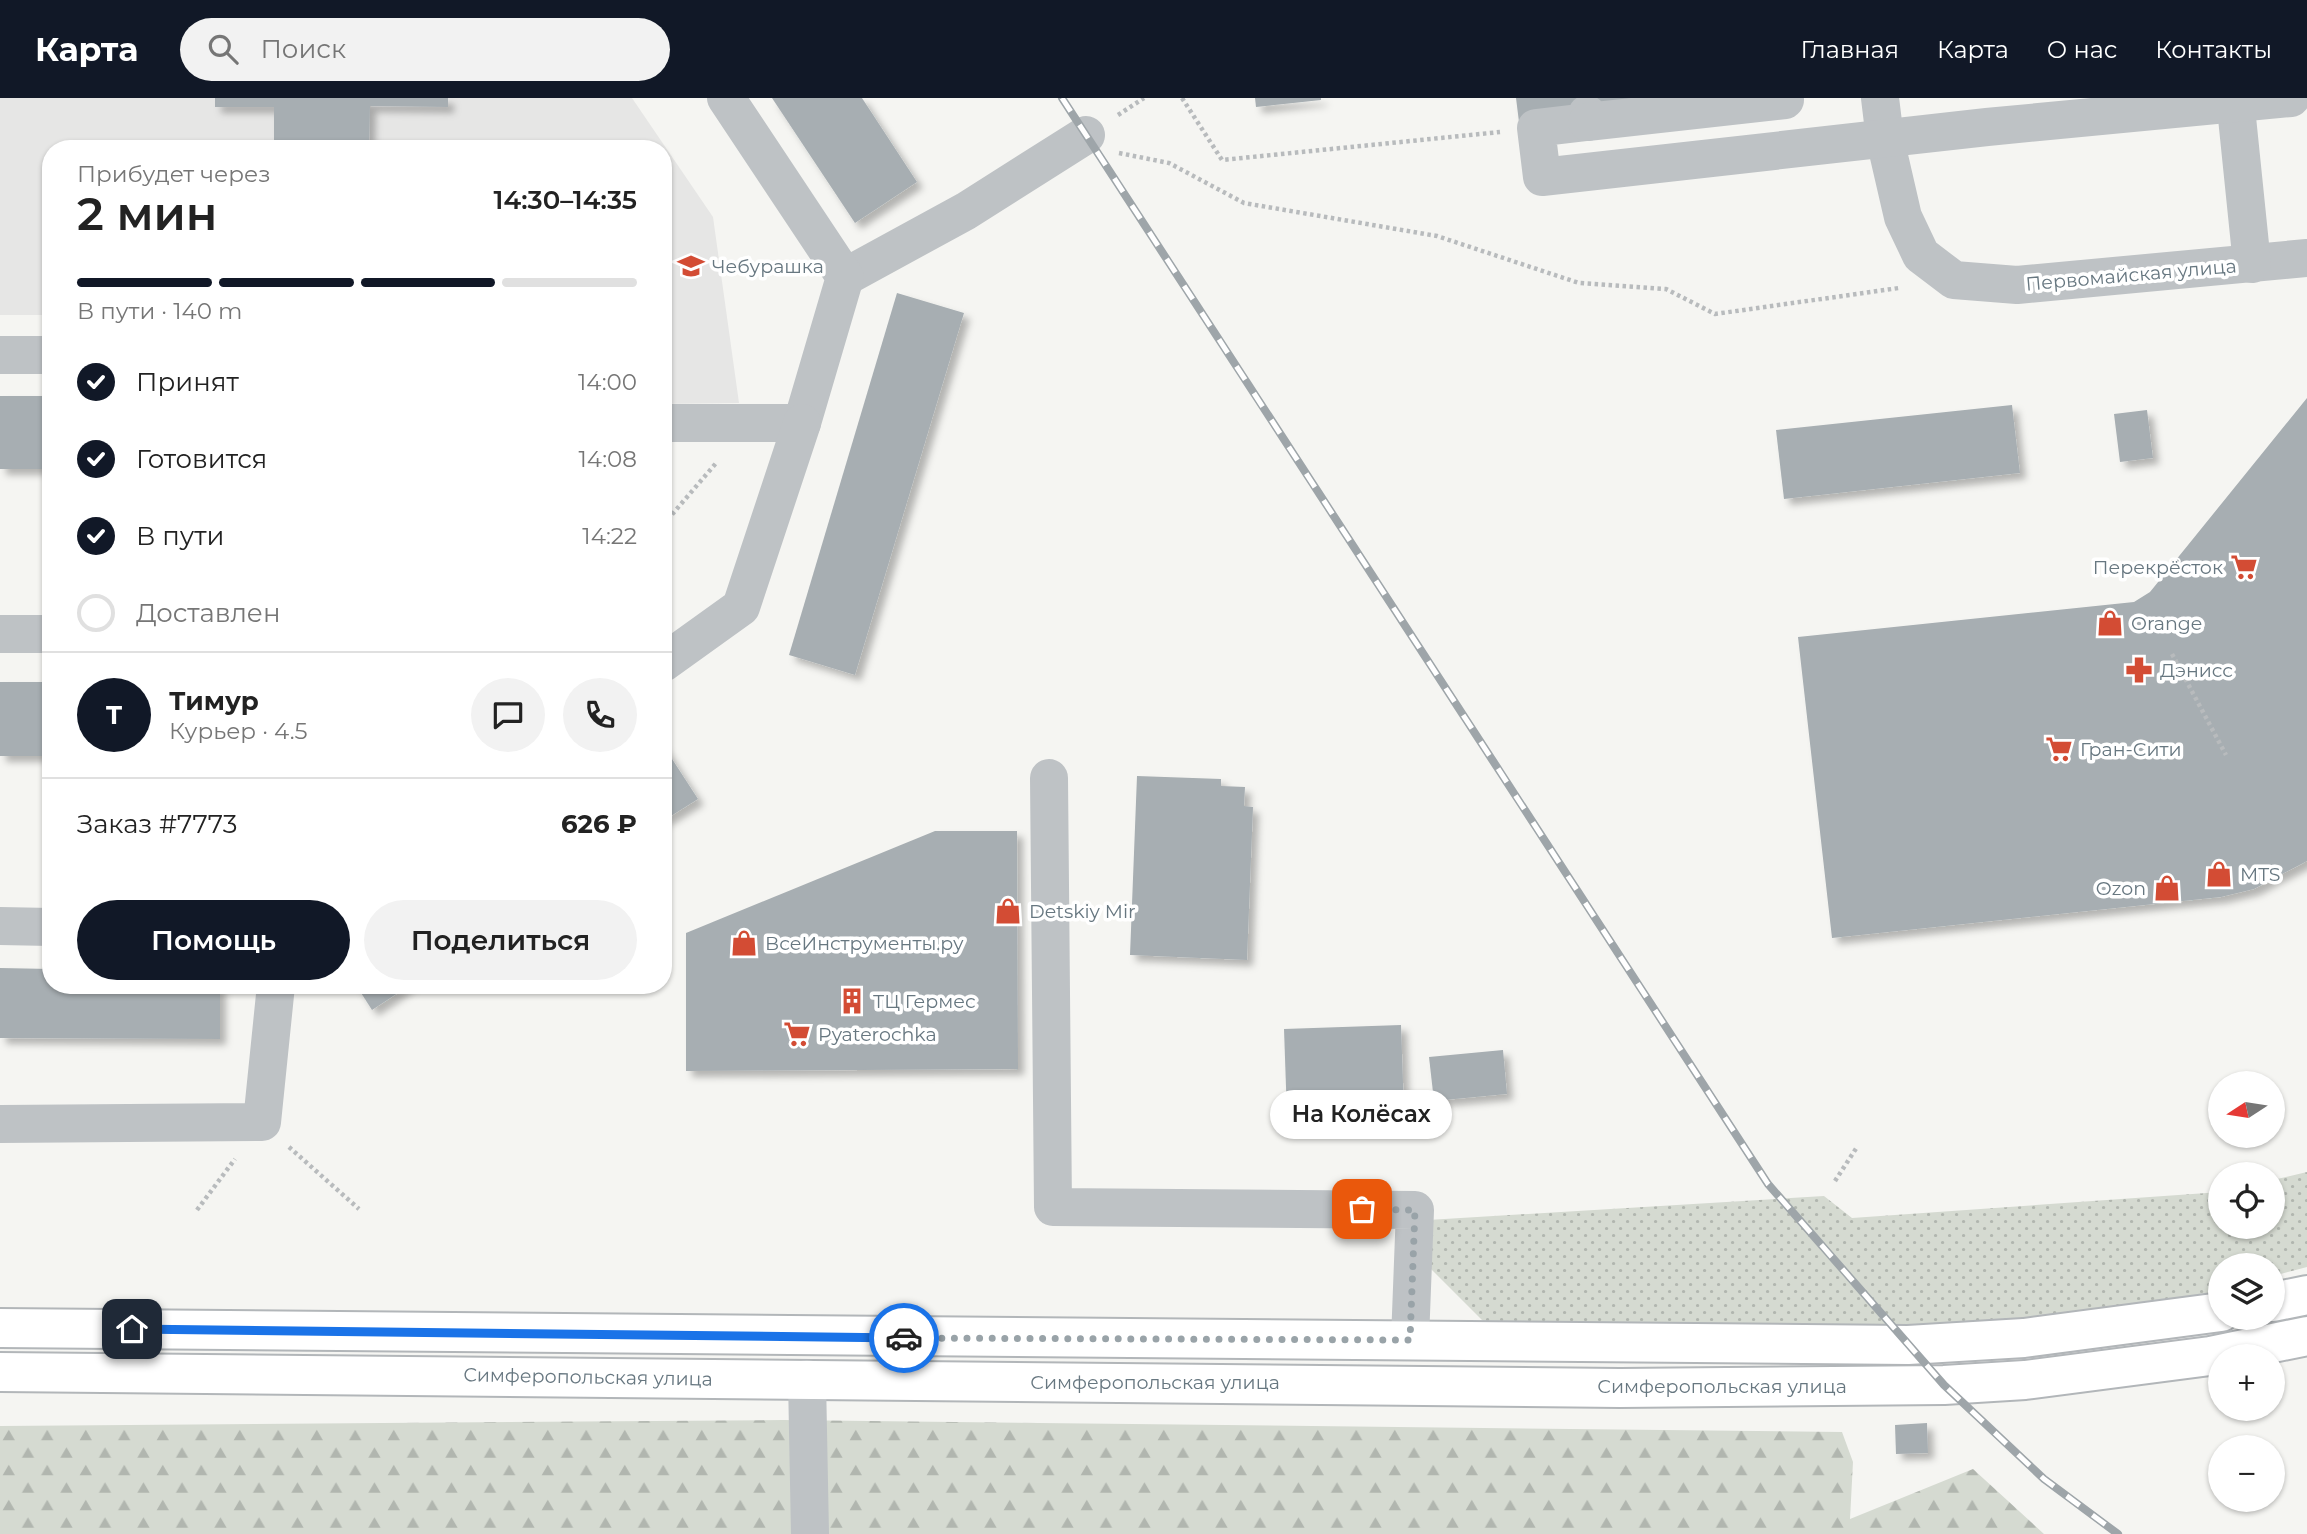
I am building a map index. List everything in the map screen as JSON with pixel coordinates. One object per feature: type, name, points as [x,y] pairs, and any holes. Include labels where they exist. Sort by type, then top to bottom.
[{"type":"main road","points":[[2285,1299],[2307,1294]]},
{"type":"main road","points":[[0,1328],[1908,1345],[2024,1338],[2208,1314]]},
{"type":"main road","name":"Симферопольская улица","points":[[0,1372],[1620,1388],[1944,1385],[2025,1380],[2210,1356],[2307,1336]]},
{"type":"street","points":[[726,98],[845,277]]},
{"type":"street","points":[[1880,98],[1885,139],[1903,217],[1921,256],[1954,281]]},
{"type":"street","points":[[1785,100],[1587,118],[1536,128],[1542,177],[2235,101],[2291,98]]},
{"type":"street","points":[[2235,101],[2252,264]]},
{"type":"street","points":[[672,657],[741,607],[802,423],[845,277],[1096,143]]},
{"type":"street","name":"Первомайская улица","points":[[1954,281],[2017,285],[2307,258]]},
{"type":"street","points":[[0,355],[42,355]]},
{"type":"street","points":[[672,423],[802,423]]},
{"type":"street","points":[[0,634],[42,634]]},
{"type":"street","points":[[1049,778],[1053,1207],[1415,1210],[1410,1340]]},
{"type":"street","points":[[0,926],[42,927]]},
{"type":"street","points":[[0,1124],[262,1122],[275,994]]},
{"type":"street","points":[[807,1379],[810,1534]]},
{"type":"path","points":[[1182,98],[1222,160],[1536,128]]},
{"type":"path","points":[[1096,143],[1169,163],[1244,204],[1437,236],[1578,283],[1666,289],[1715,314],[1954,281]]},
{"type":"path","points":[[672,515],[752,422]]},
{"type":"path","points":[[2172,654],[2226,755]]},
{"type":"path","points":[[197,1210],[262,1122],[359,1209]]},
{"type":"path","points":[[1835,1181],[1857,1147]]},
{"type":"shaded area","name":"Чебурашка","points":[[0,98],[632,98],[661,140],[42,140],[42,315],[0,315]]},
{"type":"shaded area","name":"Чебурашка","points":[[672,157],[713,217],[739,403],[672,404]]},
{"type":"green space","points":[[2307,1172],[2307,1267],[2285,1273],[2285,1253],[2208,1253],[2208,1297],[2181,1308],[1874,1333],[1539,1328],[1483,1321],[1424,1262],[1428,1220],[1824,1196],[1852,1218],[2208,1193],[2208,1239],[2285,1239],[2285,1177]]},
{"type":"green space","points":[[783,1420],[1842,1432],[1853,1462],[1850,1519],[1973,1469],[2044,1534],[0,1534],[0,1426]]},
{"type":"building","points":[[215,98],[448,98],[448,107],[370,106],[369,140],[274,140],[274,107],[215,107]]},
{"type":"building","points":[[772,98],[862,98],[917,182],[855,223]]},
{"type":"building","points":[[1255,98],[1321,98],[1321,100],[1256,107]]},
{"type":"building","points":[[1516,98],[1709,98],[1519,122]]},
{"type":"building","points":[[897,293],[964,313],[855,675],[789,655]]},
{"type":"building","points":[[0,396],[42,396],[42,469],[0,469]]},
{"type":"building","name":"Гран-Сити","points":[[2307,398],[2307,861],[2254,889],[2221,897],[1832,938],[1798,637],[2134,602],[2150,592]]},
{"type":"building","points":[[2012,405],[2020,473],[1784,499],[1776,430]]},
{"type":"building","points":[[2147,410],[2153,458],[2120,462],[2114,414]]},
{"type":"building","points":[[0,682],[42,682],[42,756],[0,756]]},
{"type":"building","points":[[672,759],[698,799],[672,815]]},
{"type":"building","points":[[1137,776],[1221,779],[1221,786],[1245,787],[1244,806],[1253,807],[1247,960],[1130,955]]},
{"type":"building","name":"ТЦ Гермес","points":[[935,831],[1017,831],[1018,1069],[686,1071],[686,933]]},
{"type":"building","points":[[0,968],[42,969],[42,994],[220,994],[220,1039],[0,1038]]},
{"type":"building","points":[[362,994],[396,994],[372,1010]]},
{"type":"building","points":[[1401,1025],[1404,1112],[1287,1116],[1284,1029]]},
{"type":"building","points":[[1503,1050],[1507,1094],[1434,1101],[1429,1057]]},
{"type":"building","points":[[1927,1423],[1928,1453],[1896,1454],[1895,1425]]},
{"type":"railway","points":[[1062,98],[1768,1184],[1944,1385],[2044,1479],[2118,1534]]},
{"type":"way so far","points":[[904,1338],[1410,1340],[1415,1210],[1362,1209]]},
{"type":"place","name":"Чебурашка","points":[[691,266]]},
{"type":"place","name":"Перекрёсток","points":[[2244,567]]},
{"type":"place","name":"Orange","points":[[2110,623]]},
{"type":"place","name":"Дэнисс","points":[[2139,670]]},
{"type":"place","name":"Гран-Сити","points":[[2059,749]]},
{"type":"place","name":"MTS","points":[[2219,874]]},
{"type":"place","name":"Ozon","points":[[2167,888]]},
{"type":"place","name":"Detskiy Mir","points":[[1008,911]]},
{"type":"place","name":"ВсеИнструменты.ру","points":[[744,943]]},
{"type":"place","name":"ТЦ Гермес","points":[[852,1001]]},
{"type":"place","name":"Pyaterochka","points":[[797,1034]]},
{"type":"place","name":"На Колёсах","points":[[1362,1209]]},
{"type":"route","points":[[132,1329],[904,1338]]}]
